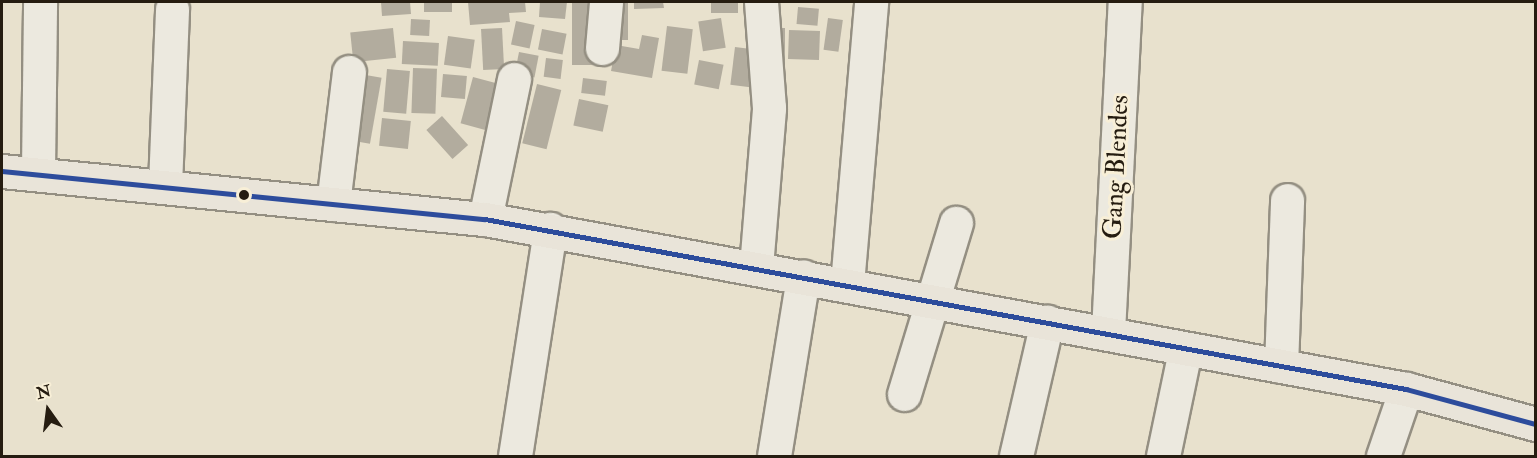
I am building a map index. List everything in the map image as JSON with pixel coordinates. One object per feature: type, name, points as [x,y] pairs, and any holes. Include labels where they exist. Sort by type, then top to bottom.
[{"type":"highway","points":[[2,171],[38,171],[485,219],[550,229],[1108,332],[1185,351],[1406,389],[1536,424]]},
{"type":"street","points":[[38,171],[40,2]]},
{"type":"street","points":[[602,48],[606,2]]},
{"type":"street","points":[[756,267],[769,108],[761,2]]},
{"type":"street","points":[[847,284],[871,2]]},
{"type":"street","name":"Gang Blendes","points":[[1108,332],[1125,2]]},
{"type":"street","points":[[165,185],[172,9]]},
{"type":"street","points":[[333,204],[349,72]]},
{"type":"street","points":[[485,219],[514,79]]},
{"type":"street","points":[[1281,366],[1287,201]]},
{"type":"street","points":[[904,394],[930,300],[956,223]]},
{"type":"street","points":[[515,456],[550,229]]},
{"type":"street","points":[[774,456],[803,276]]},
{"type":"street","points":[[1016,456],[1047,322]]},
{"type":"street","points":[[1163,456],[1185,351]]},
{"type":"street","points":[[1383,456],[1406,389]]},
{"type":"building","points":[[381,2],[410,2],[411,14],[382,16]]},
{"type":"building","points":[[424,2],[452,2],[452,12],[424,12]]},
{"type":"building","points":[[468,2],[525,2],[526,12],[509,13],[510,22],[470,25]]},
{"type":"building","points":[[540,2],[567,2],[565,19],[539,17]]},
{"type":"building","points":[[572,2],[601,2],[601,65],[572,65]]},
{"type":"building","points":[[610,2],[628,2],[628,40],[610,40]]},
{"type":"building","points":[[634,2],[663,2],[664,8],[634,9]]},
{"type":"building","points":[[711,2],[738,2],[738,13],[711,13]]},
{"type":"building","points":[[798,7],[819,9],[817,26],[797,24]]},
{"type":"building","points":[[721,18],[726,48],[703,51],[698,22]]},
{"type":"building","points":[[828,18],[843,20],[838,52],[824,50]]},
{"type":"building","points":[[411,19],[430,20],[429,36],[410,35]]},
{"type":"building","points":[[516,21],[535,25],[530,48],[511,44]]},
{"type":"building","points":[[667,26],[693,29],[687,74],[662,71]]},
{"type":"building","points":[[393,28],[396,58],[353,62],[350,32]]},
{"type":"building","points":[[502,28],[504,69],[483,70],[481,29]]},
{"type":"building","points":[[770,28],[785,28],[785,60],[770,60]]},
{"type":"building","points":[[542,29],[567,34],[563,54],[538,50]]},
{"type":"building","points":[[789,30],[820,31],[819,60],[788,59]]},
{"type":"building","points":[[642,35],[659,38],[652,78],[611,71],[616,45],[639,49]]},
{"type":"building","points":[[448,36],[475,40],[471,68],[444,65]]},
{"type":"building","points":[[403,41],[439,43],[438,66],[402,64]]},
{"type":"building","points":[[735,47],[759,50],[754,88],[730,85]]},
{"type":"building","points":[[519,52],[539,56],[534,77],[515,74]]},
{"type":"building","points":[[546,58],[563,60],[561,79],[544,77]]},
{"type":"building","points":[[699,60],[724,65],[719,89],[694,85]]},
{"type":"building","points":[[413,68],[437,69],[435,114],[411,113]]},
{"type":"building","points":[[387,69],[410,71],[406,114],[383,112]]},
{"type":"building","points":[[354,73],[382,78],[370,144],[342,139]]},
{"type":"building","points":[[443,74],[467,76],[465,99],[441,97]]},
{"type":"building","points":[[473,77],[506,86],[493,132],[461,123]]},
{"type":"building","points":[[583,78],[607,81],[605,96],[581,93]]},
{"type":"building","points":[[537,84],[561,90],[547,149],[522,143]]},
{"type":"building","points":[[579,99],[608,105],[603,132],[573,125]]},
{"type":"building","points":[[442,116],[468,145],[452,159],[426,130]]},
{"type":"building","points":[[382,118],[411,121],[408,149],[379,146]]},
{"type":"transit line","points":[[2,171],[485,219],[1406,389],[1536,424]]}]
